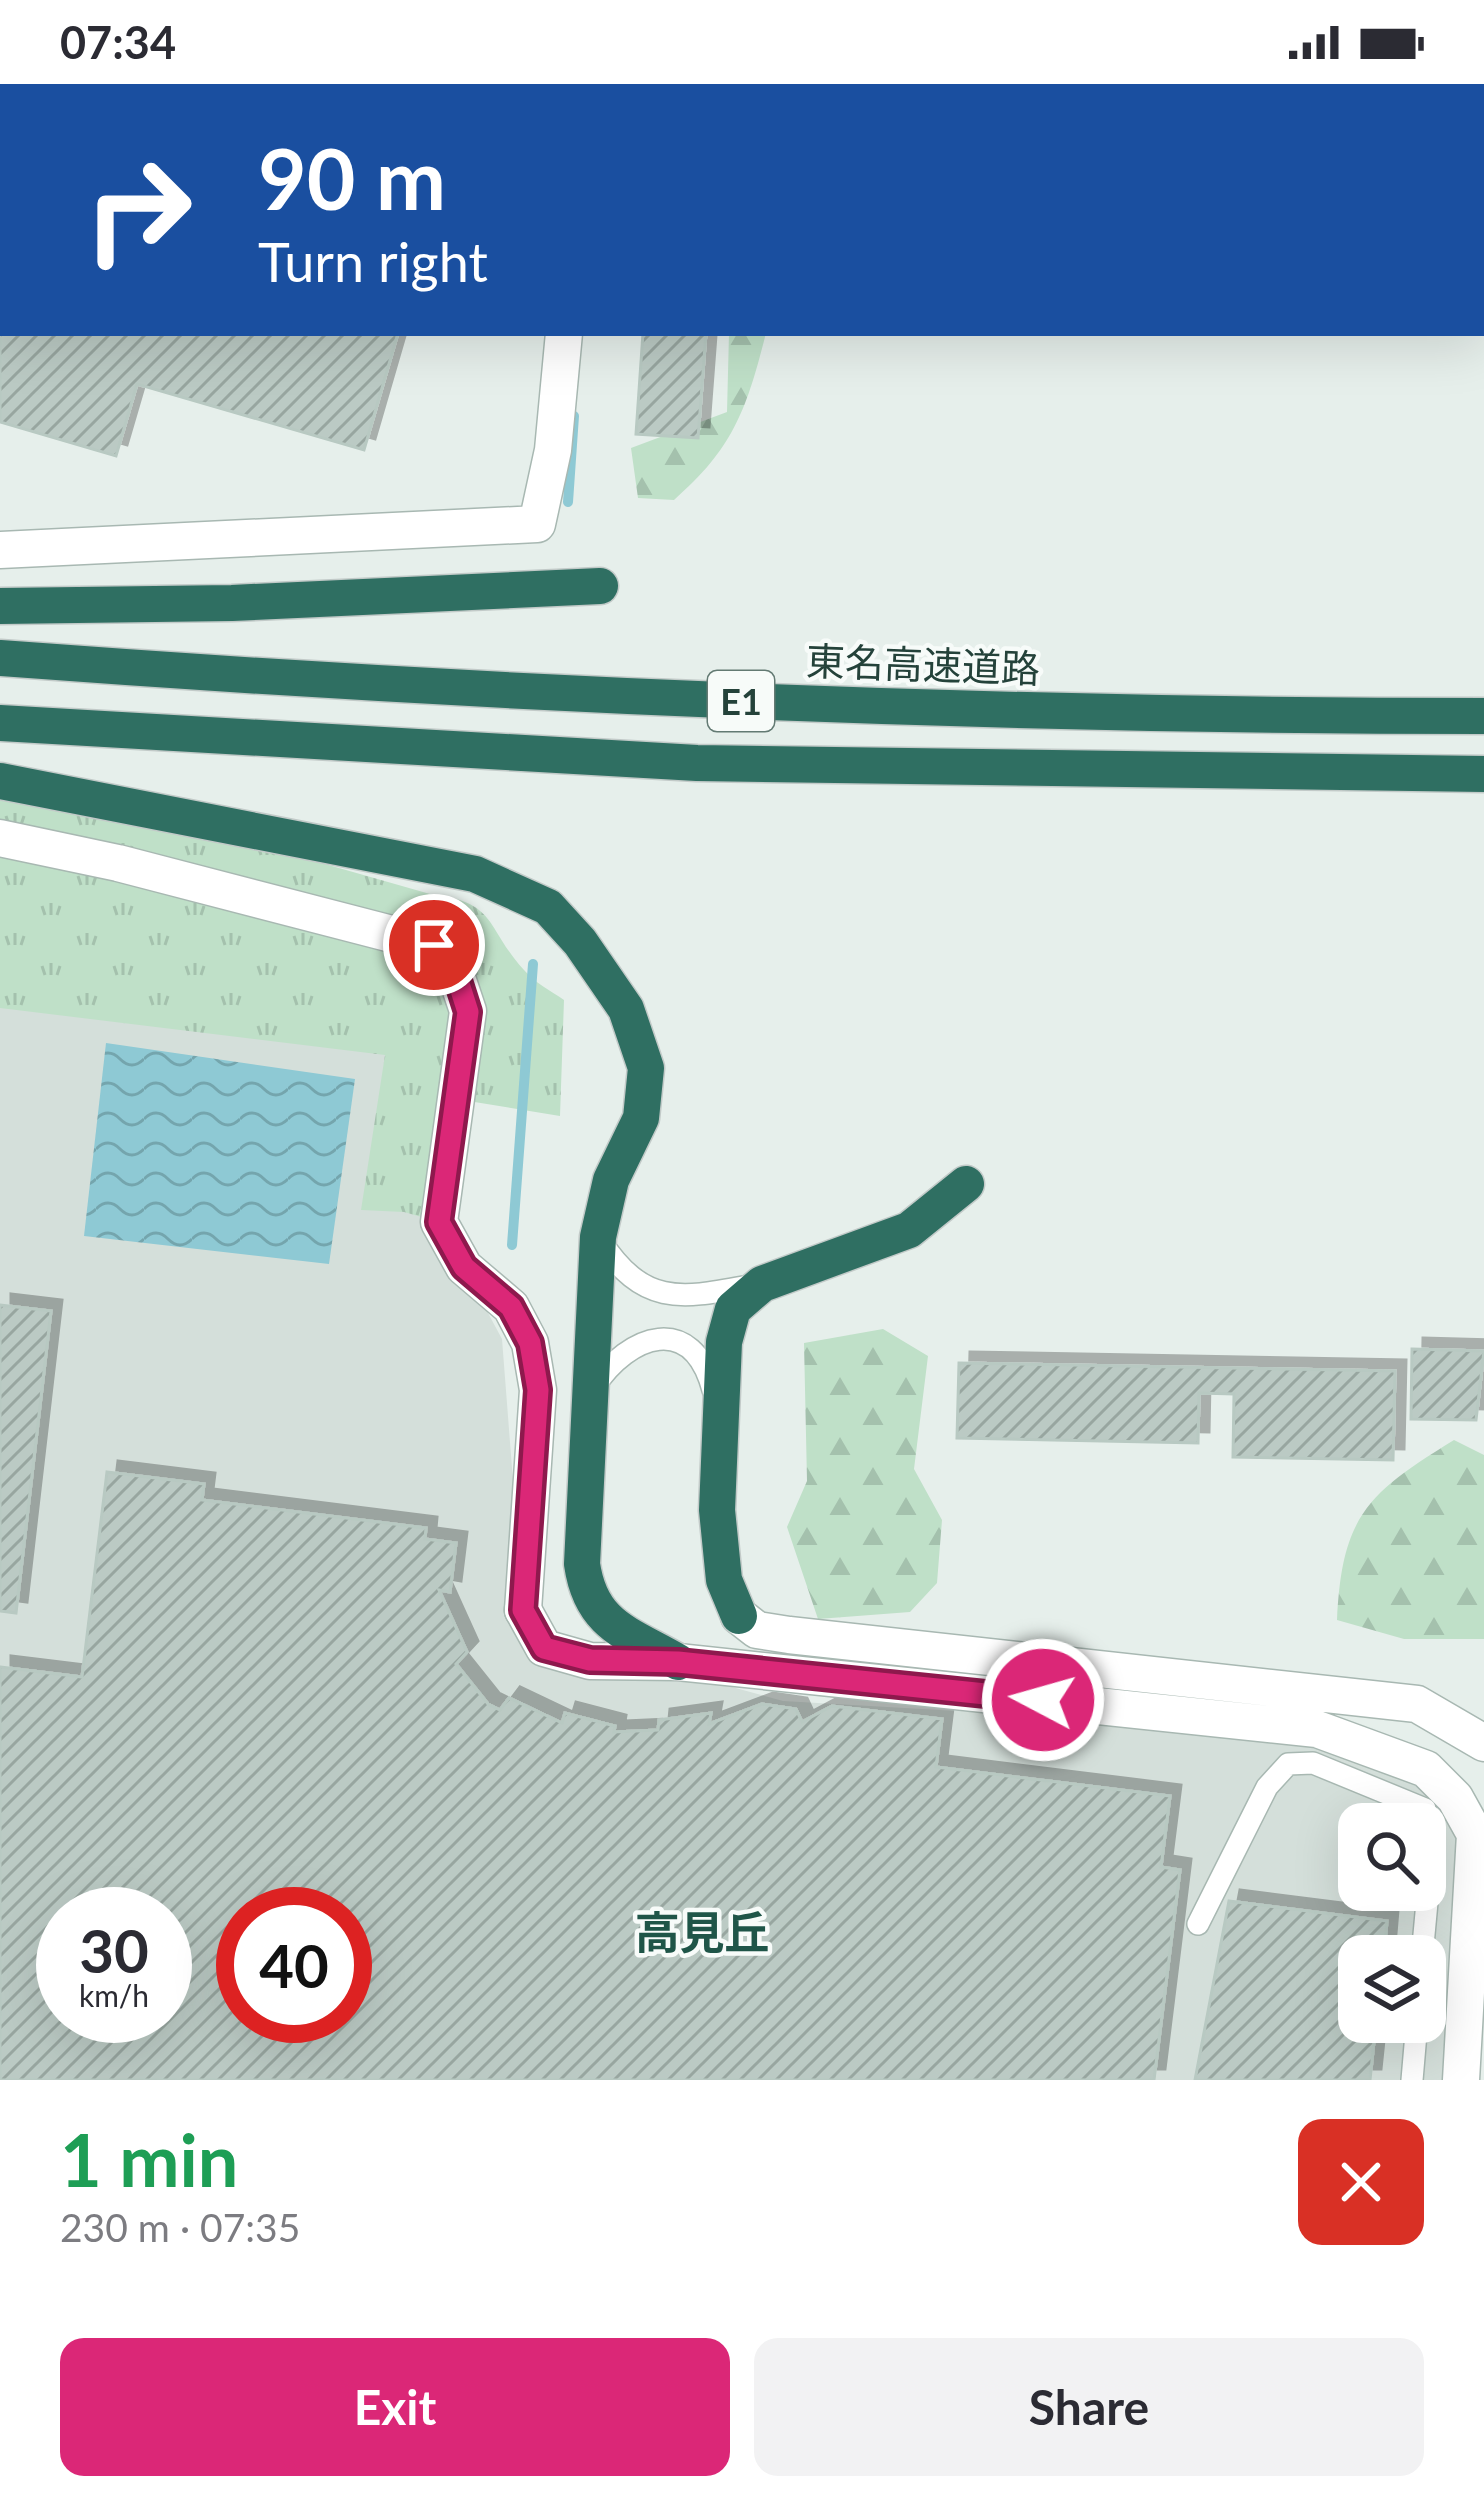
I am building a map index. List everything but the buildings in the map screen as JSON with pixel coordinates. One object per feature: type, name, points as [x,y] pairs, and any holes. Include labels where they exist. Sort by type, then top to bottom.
[{"type":"highway","points":[[0,606],[232,603],[600,586]]},
{"type":"highway","name":"東名高速道路","points":[[0,658],[699,700],[1484,716]]},
{"type":"highway","name":"E1","points":[[0,722],[697,764],[1484,774]]},
{"type":"highway","points":[[0,781],[476,874],[548,908],[608,975],[646,1068],[641,1118],[610,1180],[598,1237],[582,1564],[587,1596],[602,1618],[678,1662]]},
{"type":"highway","points":[[739,1616],[724,1580],[719,1551],[719,1412],[727,1325],[743,1296],[762,1284],[909,1230],[966,1184]]},
{"type":"street","points":[[0,550],[537,524],[553,450],[564,336]]},
{"type":"street","points":[[0,838],[118,863],[434,945],[454,968],[468,1012],[439,1222],[464,1267],[511,1307],[530,1343],[538,1390],[523,1610],[544,1648],[590,1660],[678,1662],[1317,1729],[1426,1769],[1455,1798],[1475,1834],[1461,2080]]},
{"type":"street","points":[[739,1616],[757,1630],[789,1635],[1417,1704],[1484,1744]]},
{"type":"lane","points":[[598,1237],[617,1266],[651,1291],[674,1297],[762,1284]]},
{"type":"lane","points":[[590,1393],[617,1355],[651,1339],[669,1340],[686,1345],[701,1360],[719,1412]]},
{"type":"lane","points":[[1198,1924],[1267,1787],[1288,1764],[1313,1763],[1426,1809],[1430,1870],[1424,1935]]},
{"type":"lane","points":[[1412,2080],[1415,2043]]},
{"type":"shaded area","points":[[0,843],[444,957],[439,1222],[502,1339],[523,1610],[567,1654],[688,1675],[783,1701],[1128,1721],[1305,1742],[1388,1760],[1445,1803],[1338,1803],[1338,1911],[1446,1911],[1446,1804],[1467,1820],[1460,2080],[0,2080]]},
{"type":"green space","points":[[729,336],[765,336],[744,405],[711,463],[674,500],[638,498],[631,448],[727,412]]},
{"type":"green space","points":[[0,786],[107,802],[468,903],[488,919],[528,974],[564,1000],[560,1116],[456,1099],[439,1222],[404,1212],[361,1210],[385,1055],[0,1008]]},
{"type":"green space","points":[[883,1329],[928,1356],[914,1469],[942,1520],[937,1583],[910,1612],[818,1619],[787,1527],[807,1481],[804,1343]]},
{"type":"green space","points":[[1454,1440],[1484,1455],[1484,1639],[1404,1639],[1337,1620],[1345,1555],[1365,1510],[1400,1476]]},
{"type":"water","points":[[106,1043],[355,1079],[329,1264],[84,1236]]},
{"type":"waterway","points":[[568,502],[574,416]]},
{"type":"waterway","points":[[512,1245],[533,964]]},
{"type":"district","name":"高見丘","points":[[702,1932]]},
{"type":"route","points":[[434,945],[454,968],[468,1012],[439,1222],[464,1267],[511,1307],[530,1343],[538,1390],[523,1610],[544,1648],[590,1660],[678,1662],[1043,1700]]}]
